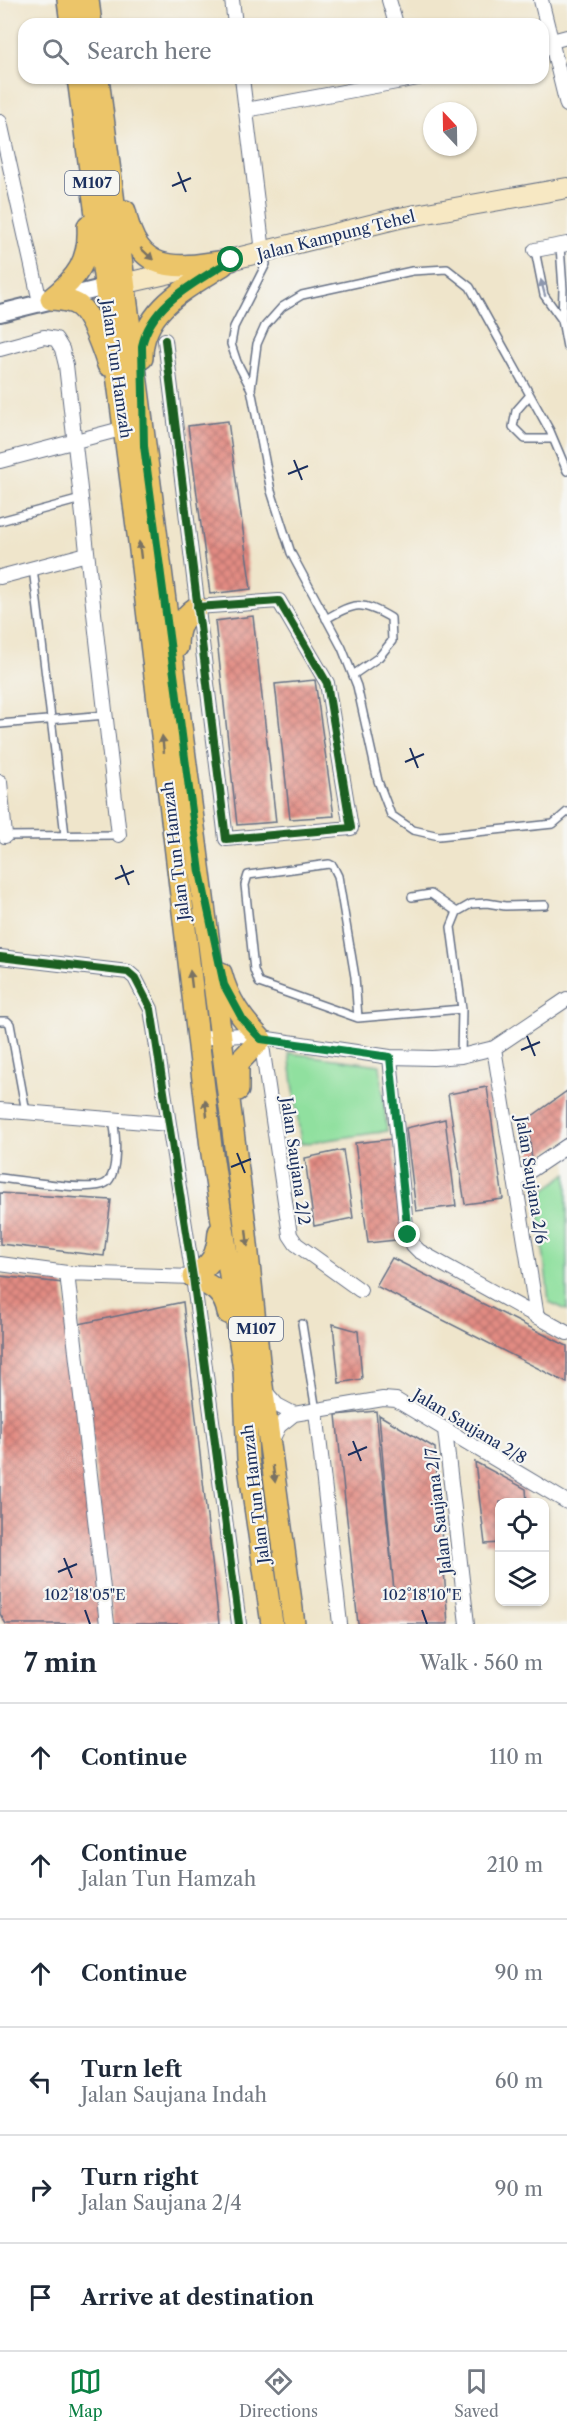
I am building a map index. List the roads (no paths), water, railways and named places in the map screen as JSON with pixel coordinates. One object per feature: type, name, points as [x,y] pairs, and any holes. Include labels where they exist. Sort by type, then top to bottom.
[{"type":"main road","points":[[68,0],[70,18]]},
{"type":"main road","points":[[88,0],[90,18]]},
{"type":"main road","points":[[46,301],[70,283],[80,269],[87,252],[88,231],[78,84]]},
{"type":"main road","name":"Jalan Tun Hamzah","points":[[79,84],[144,446],[242,1202],[262,1388],[294,1624]]},
{"type":"main road","name":"Jalan Tun Hamzah","points":[[99,84],[123,418],[211,1147],[244,1370],[248,1459],[272,1624]]},
{"type":"main road","points":[[100,84],[128,225],[134,239],[144,252],[165,265],[182,267],[231,260]]},
{"type":"main road","name":"Jalan Kampung Tehel","points":[[115,285],[231,260],[399,218],[567,188]]},
{"type":"main road","points":[[144,446],[142,346],[145,331],[175,297],[231,260]]},
{"type":"main road","points":[[46,301],[68,300],[80,306],[104,354],[123,418]]},
{"type":"main road","points":[[154,524],[174,590],[182,600],[197,607],[180,622],[177,636],[178,704]]},
{"type":"main road","points":[[200,872],[224,985],[243,1020],[261,1039],[238,1064],[236,1073],[242,1202]]},
{"type":"main road","points":[[211,1147],[219,1234],[215,1256],[209,1265],[193,1277],[215,1288],[223,1295],[225,1301],[248,1459]]},
{"type":"street","points":[[232,0],[234,18]]},
{"type":"street","points":[[389,0],[394,18]]},
{"type":"street","points":[[541,0],[544,18]]},
{"type":"street","points":[[567,37],[549,47],[567,105]]},
{"type":"street","points":[[243,84],[263,252]]},
{"type":"street","points":[[246,110],[382,84]]},
{"type":"street","points":[[0,122],[46,301]]},
{"type":"street","points":[[535,250],[563,245]]},
{"type":"street","points":[[0,313],[115,285]]},
{"type":"street","points":[[0,349],[44,337],[56,339],[62,349],[66,365],[119,836]]},
{"type":"street","points":[[165,340],[197,607],[226,839],[351,828],[327,683],[279,601],[197,607]]},
{"type":"street","points":[[0,461],[75,441],[123,418]]},
{"type":"street","points":[[0,577],[87,554]]},
{"type":"street","points":[[0,782],[3,836]]},
{"type":"street","points":[[0,957],[128,972],[135,978],[151,1009],[193,1277],[239,1624]]},
{"type":"street","points":[[198,1038],[220,1035],[261,1039],[390,1057],[461,1056],[494,1048],[567,999]]},
{"type":"street","name":"Jalan Saujana 2/2","points":[[261,1039],[290,1236],[296,1244],[360,1290]]},
{"type":"street","name":"Jalan Saujana 2/6","points":[[494,1048],[537,1317]]},
{"type":"street","points":[[390,1057],[406,1226],[413,1245],[419,1251],[567,1333]]},
{"type":"street","points":[[0,1110],[169,1124]]},
{"type":"street","points":[[515,1182],[567,1146]]},
{"type":"street","points":[[0,1264],[67,1273],[193,1277]]},
{"type":"street","points":[[67,1273],[107,1624]]},
{"type":"street","points":[[262,1388],[277,1405],[294,1414],[279,1426],[270,1445]]},
{"type":"street","name":"Jalan Saujana 2/8","points":[[294,1414],[383,1399],[396,1400],[567,1502]]},
{"type":"street","points":[[316,1411],[340,1624]]},
{"type":"street","name":"Jalan Saujana 2/7","points":[[445,1430],[467,1624]]},
{"type":"lane","points":[[563,245],[562,320],[567,347]]},
{"type":"lane","points":[[535,250],[544,295],[562,320]]},
{"type":"lane","points":[[263,252],[267,264],[234,327],[231,345],[251,389],[271,491],[291,553],[342,648],[353,675],[378,782],[391,815],[413,830],[439,836],[553,824],[567,812]]},
{"type":"lane","points":[[251,389],[257,344],[265,326],[282,307],[302,295],[412,271],[447,269],[470,287],[530,395],[567,471]]},
{"type":"lane","points":[[530,395],[516,411],[513,428],[525,439],[553,439]]},
{"type":"lane","points":[[0,521],[81,499]]},
{"type":"lane","points":[[33,568],[65,836]]},
{"type":"lane","points":[[326,619],[345,608],[359,606],[370,606],[391,618],[392,641],[379,657],[353,675]]},
{"type":"lane","points":[[0,724],[106,715]]},
{"type":"lane","points":[[3,836],[119,836]]},
{"type":"lane","points":[[358,1018],[355,977],[338,876],[333,866],[329,864],[248,875],[245,885],[256,979],[265,986],[358,1018],[462,1009]]},
{"type":"lane","points":[[412,897],[431,894],[457,912]]},
{"type":"lane","points":[[461,1056],[462,1009],[451,927],[457,912],[471,904],[545,905]]},
{"type":"lane","points":[[0,1021],[10,1024],[26,1112]]},
{"type":"lane","points":[[0,1178],[88,1187],[106,1183],[112,1178],[115,1153],[113,1120]]},
{"type":"lane","points":[[302,1324],[316,1411]]}]
